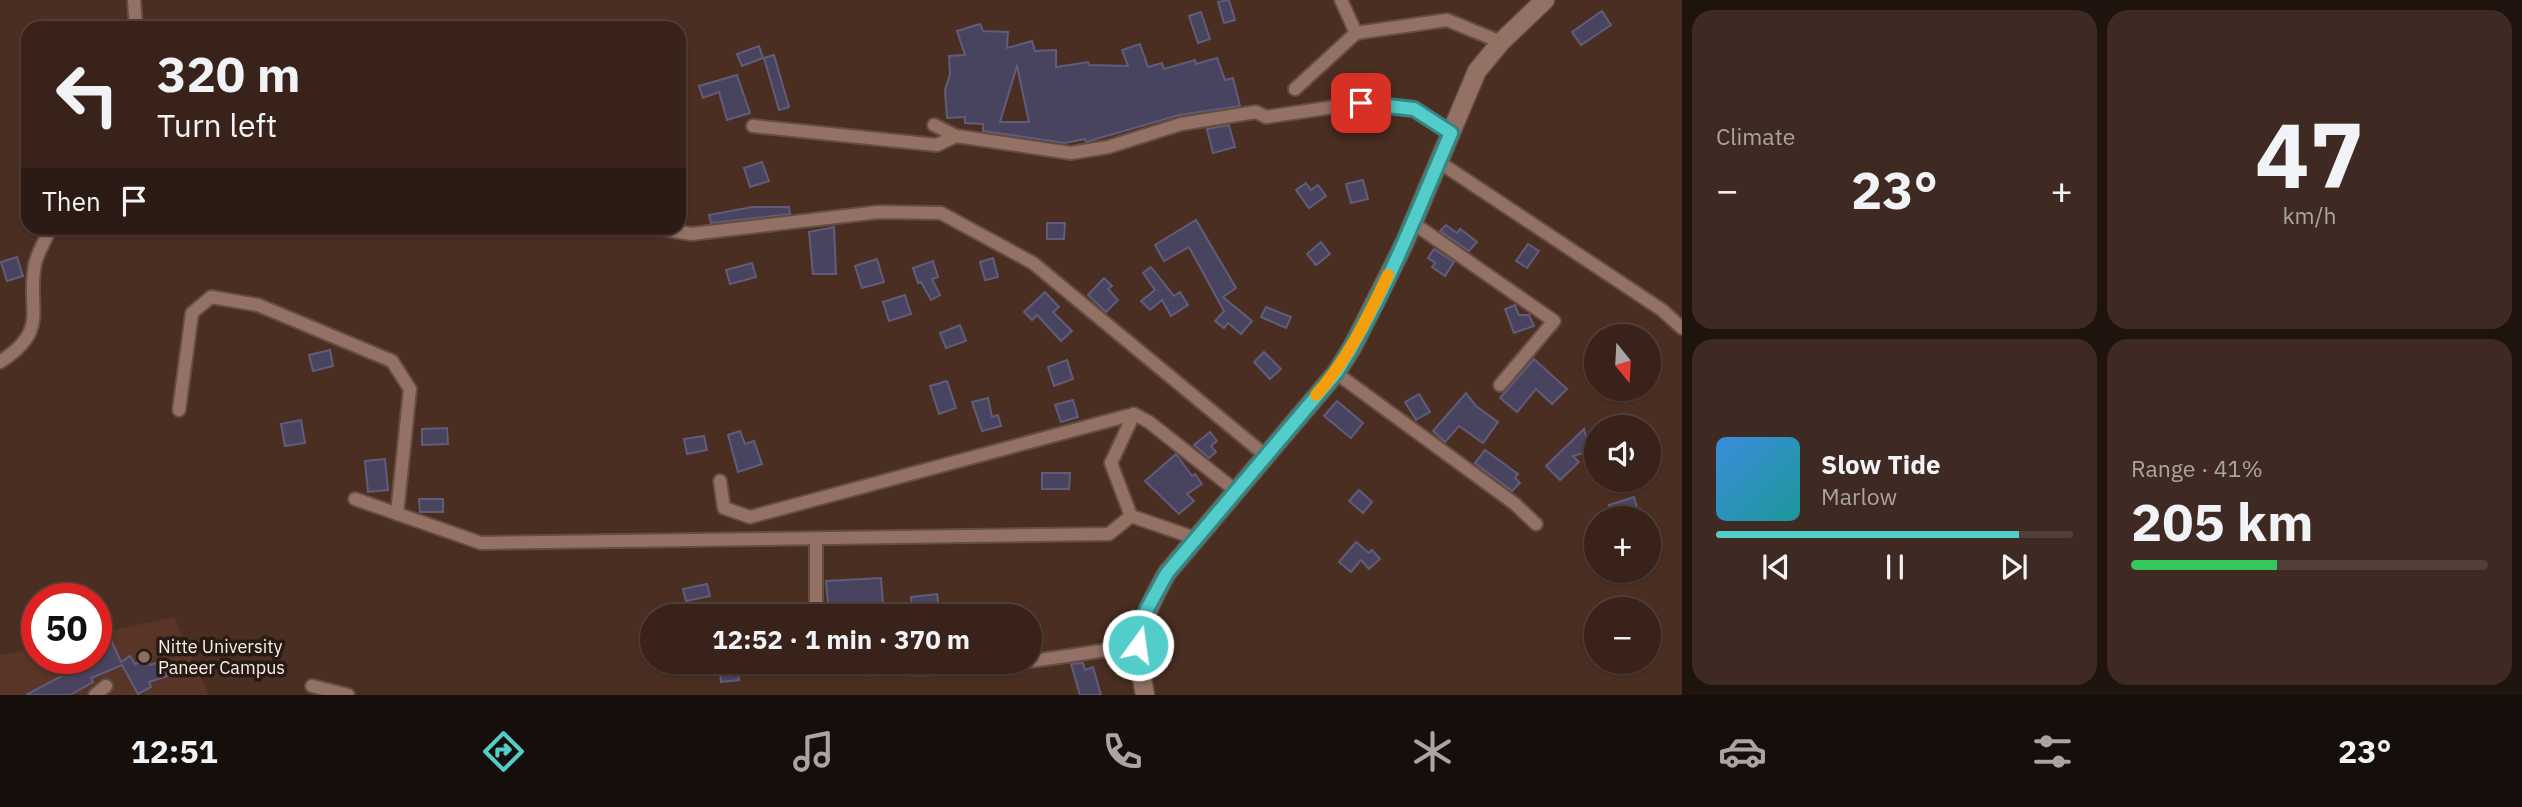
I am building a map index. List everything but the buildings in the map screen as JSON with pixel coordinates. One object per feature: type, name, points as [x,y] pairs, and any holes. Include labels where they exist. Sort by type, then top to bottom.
[{"type":"main road","points":[[1145,695],[1138,645],[1147,609],[1167,573],[1336,373],[1353,346],[1413,223],[1477,71],[1501,42],[1545,0]]},
{"type":"street","points":[[134,0],[136,21]]},
{"type":"street","points":[[1341,0],[1356,33]]},
{"type":"street","points":[[1295,89],[1356,33],[1447,20],[1501,42]]},
{"type":"street","points":[[934,125],[956,136],[1071,153],[1108,146],[1181,124],[1256,112],[1266,117],[1361,103],[1414,109],[1451,133]]},
{"type":"street","points":[[753,126],[937,145],[956,136]]},
{"type":"street","points":[[1439,162],[1662,310],[1682,328]]},
{"type":"street","points":[[686,233],[879,212],[941,213],[1033,263],[1265,455]]},
{"type":"street","points":[[1413,223],[1555,321],[1500,385]]},
{"type":"street","points":[[0,362],[15,352],[31,334],[36,260],[47,235]]},
{"type":"street","points":[[179,410],[192,313],[211,298],[258,304],[393,362],[410,389],[397,514]]},
{"type":"street","points":[[1336,373],[1515,504],[1536,524]]},
{"type":"street","points":[[1131,516],[1111,463],[1134,414]]},
{"type":"street","points":[[720,481],[724,508],[750,517],[1134,414],[1149,422],[1235,490]]},
{"type":"street","points":[[355,499],[481,543],[1109,534],[1131,516]]},
{"type":"street","points":[[1131,516],[1195,538]]},
{"type":"street","points":[[816,539],[816,604]]},
{"type":"street","points":[[1042,661],[1138,645]]},
{"type":"street","points":[[95,695],[106,686]]},
{"type":"street","points":[[312,686],[348,695]]},
{"type":"shaded area","name":"Nitte University Paneer Campus","points":[[174,617],[209,695],[0,695],[0,655],[21,651],[21,674],[112,674],[112,631]]},
{"type":"slow traffic","points":[[1316,395],[1336,373],[1353,346],[1388,275]]},
{"type":"place","name":"Nitte University Paneer Campus","points":[[144,657]]},
{"type":"route","points":[[1138,645],[1147,609],[1167,573],[1336,373],[1353,346],[1404,244],[1451,133],[1414,109],[1361,103]]}]
